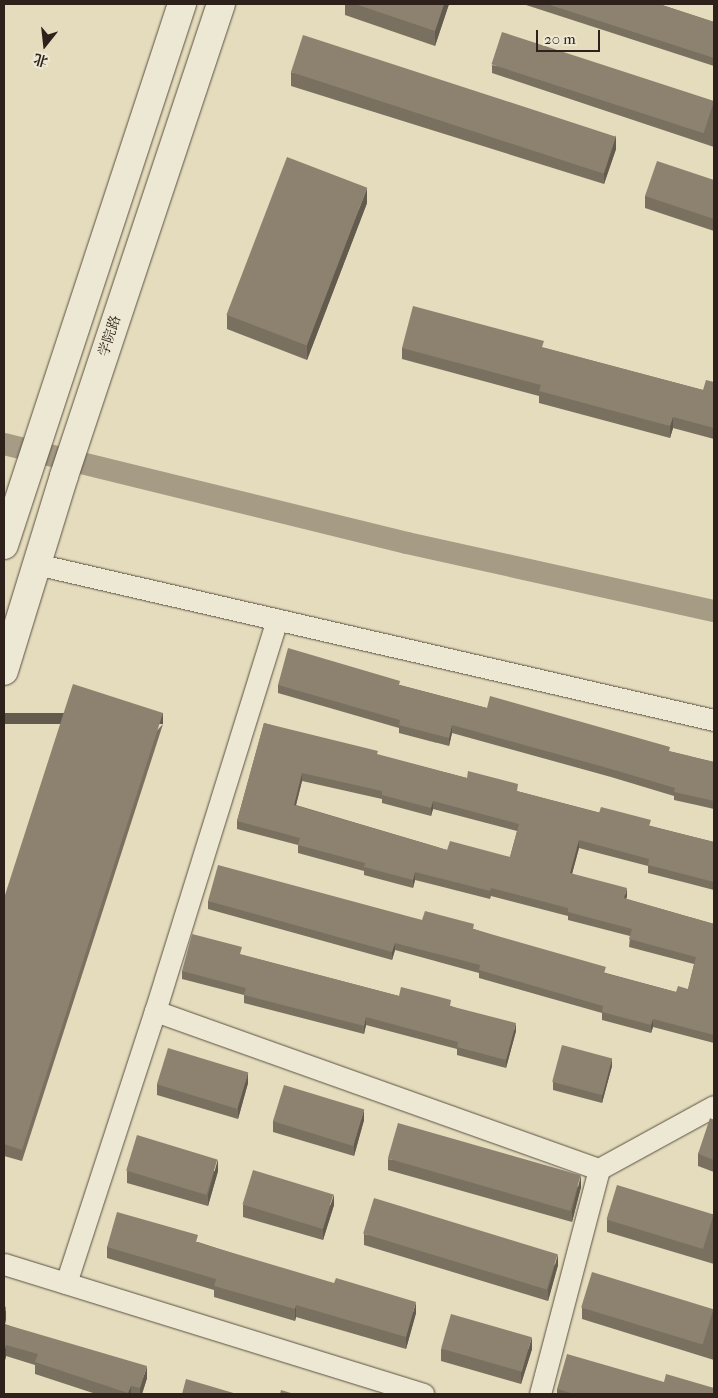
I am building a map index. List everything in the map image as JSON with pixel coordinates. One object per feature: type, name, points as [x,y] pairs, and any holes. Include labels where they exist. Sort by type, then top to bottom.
[{"type":"main road","points":[[4,545],[182,4]]},
{"type":"main road","name":"学院路","points":[[4,670],[64,476],[221,4]]},
{"type":"street","points":[[36,564],[714,720]]},
{"type":"street","points":[[66,1283],[155,1011],[277,620]]},
{"type":"street","points":[[155,1011],[599,1169]]},
{"type":"street","points":[[540,1394],[599,1169],[714,1106]]},
{"type":"street","points":[[4,1264],[423,1394]]},
{"type":"building","points":[[355,4],[444,4],[435,31]]},
{"type":"building","points":[[547,4],[659,4],[714,22],[714,58]]},
{"type":"building","points":[[502,32],[714,101],[704,133],[491,64]]},
{"type":"building","points":[[303,35],[616,137],[604,174],[291,72]]},
{"type":"building","points":[[287,157],[367,188],[307,346],[226,315]]},
{"type":"building","points":[[657,161],[714,180],[714,219],[645,196]]},
{"type":"building","points":[[413,306],[544,341],[542,347],[703,390],[706,380],[714,382],[714,428],[673,417],[670,426],[539,391],[541,385],[402,348]]},
{"type":"building","points":[[288,648],[400,681],[399,685],[487,708],[490,696],[670,747],[669,751],[714,762],[714,801],[674,792],[675,788],[452,725],[449,738],[399,725],[400,720],[278,685]]},
{"type":"building","points":[[73,684],[163,713],[22,1150],[4,1144],[4,898]]},
{"type":"building","points":[[264,723],[378,751],[377,754],[467,778],[468,771],[518,784],[517,791],[599,813],[601,807],[651,820],[649,826],[714,842],[714,882],[648,865],[649,859],[579,840],[570,873],[627,888],[624,898],[714,924],[714,1035],[653,1019],[651,1025],[602,1012],[603,1006],[479,970],[480,965],[395,943],[392,952],[208,901],[218,865],[422,920],[425,911],[474,924],[473,929],[606,967],[604,973],[676,992],[678,986],[688,989],[696,957],[629,939],[632,929],[568,912],[568,908],[491,888],[490,891],[415,872],[413,880],[364,867],[365,863],[298,845],[300,838],[237,821]],"holes":[[[302,773],[382,791],[382,795],[431,808],[433,801],[519,824],[510,857],[450,841],[447,850],[294,805]]]},
{"type":"building","points":[[192,934],[242,947],[240,954],[399,996],[401,987],[451,1000],[450,1006],[516,1023],[506,1060],[457,1047],[458,1042],[366,1017],[364,1026],[244,995],[246,988],[182,971]]},
{"type":"building","points":[[562,1045],[612,1058],[602,1095],[552,1082]]},
{"type":"building","points":[[168,1048],[248,1073],[237,1109],[157,1084]]},
{"type":"building","points":[[284,1085],[364,1110],[353,1146],[273,1121]]},
{"type":"building","points":[[710,1118],[714,1120],[714,1160],[698,1154]]},
{"type":"building","points":[[398,1123],[581,1175],[570,1211],[388,1159]]},
{"type":"building","points":[[137,1135],[217,1160],[207,1195],[126,1170]]},
{"type":"building","points":[[253,1170],[333,1195],[323,1229],[242,1204]]},
{"type":"building","points":[[617,1185],[714,1215],[703,1249],[606,1219]]},
{"type":"building","points":[[374,1198],[558,1254],[547,1290],[363,1233]]},
{"type":"building","points":[[117,1212],[198,1235],[196,1242],[334,1283],[336,1278],[416,1302],[406,1337],[296,1305],[295,1309],[214,1286],[216,1279],[107,1247]]},
{"type":"building","points":[[592,1272],[713,1309],[703,1345],[581,1307]]},
{"type":"building","points":[[451,1314],[532,1337],[522,1372],[441,1349]]},
{"type":"building","points":[[4,1324],[147,1366],[140,1388],[131,1386],[128,1393],[35,1362],[38,1354],[6,1345],[5,1349]]},
{"type":"building","points":[[567,1354],[664,1382],[666,1374],[714,1388],[714,1394],[574,1394],[557,1389]]},
{"type":"building","points":[[186,1379],[237,1394],[182,1394]]},
{"type":"building","points":[[281,1390],[294,1394],[280,1394]]},
{"type":"waterway","points":[[4,444],[407,543],[714,611]]}]
